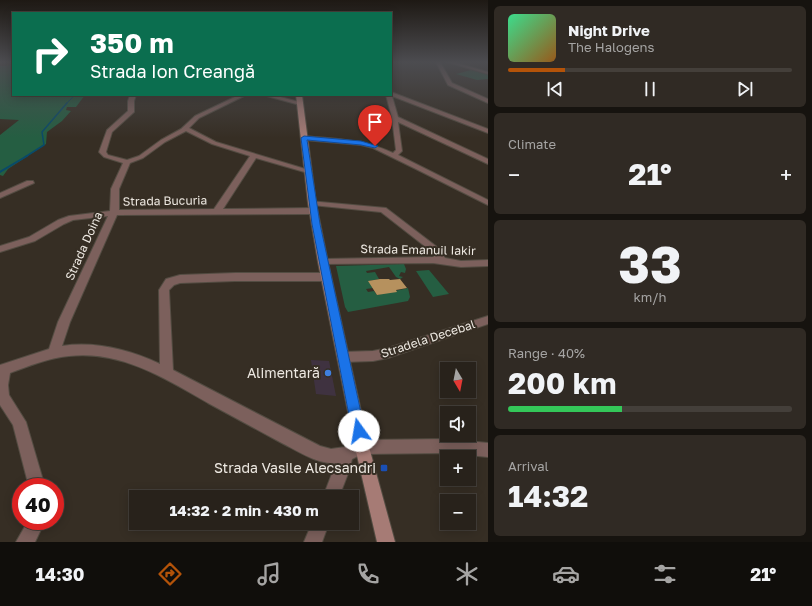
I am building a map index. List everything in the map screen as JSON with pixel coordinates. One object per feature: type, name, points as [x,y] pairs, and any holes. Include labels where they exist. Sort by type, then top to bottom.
[{"type":"street","points":[[457,87],[488,101]]},
{"type":"street","points":[[133,96],[131,112],[109,131],[102,152],[106,156],[127,162],[141,157],[163,141],[185,128],[197,117],[241,96]]},
{"type":"street","points":[[274,96],[299,99],[313,207],[323,262],[362,447],[386,542]]},
{"type":"street","points":[[390,96],[395,118],[399,151],[394,155]]},
{"type":"street","points":[[392,96],[488,131]]},
{"type":"street","points":[[395,118],[488,162]]},
{"type":"street","points":[[185,128],[214,144],[308,171]]},
{"type":"street","points":[[304,138],[368,144],[394,155],[488,203]]},
{"type":"street","name":"Strada Bucuria","points":[[217,212],[234,184],[254,156]]},
{"type":"street","name":"Strada Doina","points":[[54,353],[64,322],[113,213],[116,189],[127,162]]},
{"type":"street","points":[[0,196],[30,183]]},
{"type":"street","name":"Strada Bucuria","points":[[0,249],[32,239],[61,222],[72,218],[113,213],[217,212],[313,207],[383,210],[434,249],[442,261]]},
{"type":"street","name":"Strada Emanuil Iakir","points":[[323,262],[442,261],[460,264],[488,263]]},
{"type":"street","points":[[167,373],[164,290],[170,282],[180,279],[235,277],[326,277]]},
{"type":"street","name":"Stradela Decebal","points":[[343,357],[372,356],[388,353],[488,320]]},
{"type":"street","points":[[35,478],[19,422],[3,398],[1,390],[3,370],[54,353],[77,350],[113,352],[129,357],[167,373],[304,446],[319,453],[331,456],[345,454],[362,447],[447,446],[488,450]]},
{"type":"street","points":[[334,490],[344,465],[345,454]]},
{"type":"street","points":[[25,542],[32,530]]},
{"type":"street","points":[[313,542],[318,530]]},
{"type":"shaded area","points":[[311,360],[329,361],[336,396],[316,394]]},
{"type":"green space","points":[[0,87],[12,87],[12,96],[84,96],[76,107],[67,107],[66,110],[71,111],[62,121],[47,132],[46,144],[8,169],[3,176],[0,175],[0,135],[19,120],[0,119]]},
{"type":"green space","points":[[404,264],[406,269],[405,273],[401,272],[399,276],[403,277],[400,279],[396,277],[389,267],[366,271],[367,273],[375,272],[379,279],[369,281],[373,288],[366,289],[368,292],[374,291],[377,295],[408,288],[410,297],[408,301],[348,312],[345,307],[336,266]]},
{"type":"green space","points":[[429,270],[449,294],[433,297],[416,271]]},
{"type":"building","points":[[380,279],[400,279],[407,288],[396,290],[397,292],[377,295],[368,281]]},
{"type":"waterway","points":[[67,103],[74,96]]},
{"type":"waterway","points":[[25,157],[44,145],[42,132],[67,103]]},
{"type":"waterway","points":[[0,172],[27,156]]},
{"type":"place","name":"Alimentară","points":[[328,373]]},
{"type":"place","name":"Strada Vasile Alecsandri","points":[[384,468]]},
{"type":"route","points":[[359,431],[312,203],[304,138],[361,143],[375,146]]}]
